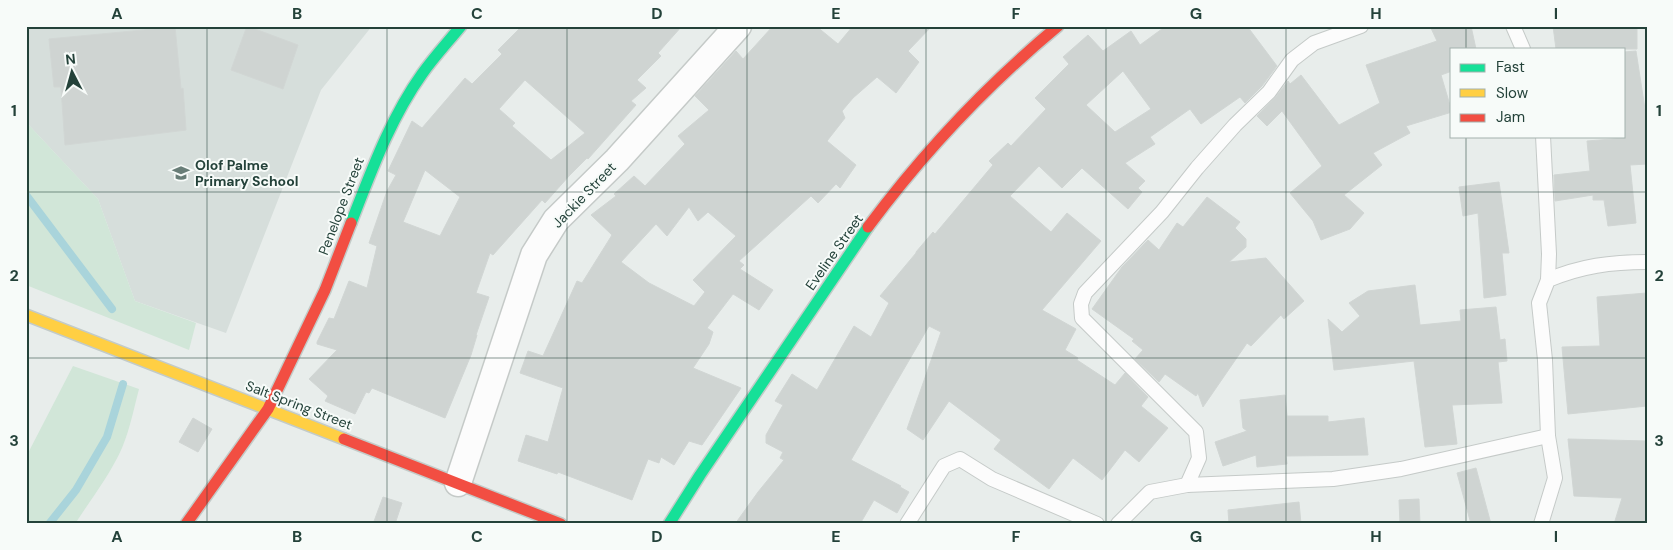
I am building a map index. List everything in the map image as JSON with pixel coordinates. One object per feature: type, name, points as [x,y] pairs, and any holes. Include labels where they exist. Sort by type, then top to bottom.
[{"type":"street","name":"Penelope Street","points":[[186,524],[268,409],[325,290],[378,153],[401,108],[422,74],[461,26]]},
{"type":"street","name":"Jackie Street","points":[[458,483],[534,255],[556,220],[617,160],[738,26]]},
{"type":"street","name":"Eveline Street","points":[[669,524],[816,302],[905,179],[972,105],[1036,43],[1058,26]]},
{"type":"street","name":"Salt Spring Street","points":[[26,315],[561,524]]},
{"type":"lane","points":[[1187,485],[1199,458],[1196,432],[1082,318],[1081,304],[1085,293],[1162,212],[1235,124],[1269,92],[1292,60],[1314,43],[1361,26]]},
{"type":"lane","points":[[1513,26],[1523,48]]},
{"type":"lane","points":[[1541,524],[1556,478],[1548,436],[1545,360],[1539,303],[1548,280],[1549,254],[1543,138]]},
{"type":"lane","points":[[1548,280],[1600,264],[1647,262]]},
{"type":"lane","points":[[1118,524],[1150,492],[1187,485],[1333,478],[1401,469],[1548,436]]},
{"type":"lane","points":[[907,524],[944,466],[960,459],[992,478],[1097,524]]},
{"type":"shaded area","name":"Olof Palme Primary School","points":[[26,26],[372,26],[321,90],[226,333],[135,301],[98,199],[26,122]]},
{"type":"green space","points":[[26,122],[98,199],[135,301],[196,323],[189,350],[26,285]]},
{"type":"green space","points":[[73,366],[139,389],[130,426],[112,468],[75,524],[26,524],[26,457]]},
{"type":"building","points":[[247,26],[298,45],[283,89],[231,70]]},
{"type":"building","points":[[522,26],[682,26],[658,53],[661,56],[637,80],[646,88],[631,101],[636,105],[588,159],[569,176],[545,203],[542,200],[493,255],[490,253],[476,293],[489,297],[471,355],[445,418],[372,388],[369,393],[366,392],[355,414],[325,401],[328,396],[309,379],[337,350],[317,344],[317,342],[329,318],[334,319],[349,281],[367,288],[377,246],[369,243],[387,191],[396,175],[388,171],[412,121],[422,128],[465,78],[472,84],[502,54],[498,50]],"holes":[[[525,80],[585,133],[551,160],[512,126],[515,123],[499,109]],[[425,170],[460,197],[440,236],[403,222]]]},
{"type":"building","points":[[773,26],[816,26],[838,44],[853,26],[932,26],[908,51],[919,62],[896,93],[877,77],[853,98],[842,111],[845,118],[827,141],[856,165],[840,188],[836,184],[818,203],[811,196],[739,261],[744,265],[740,269],[773,290],[759,310],[733,294],[707,328],[713,332],[709,344],[693,368],[741,388],[702,445],[689,441],[674,465],[661,457],[659,463],[648,459],[632,500],[558,472],[557,474],[518,461],[526,435],[548,442],[563,388],[520,373],[528,351],[543,356],[577,281],[582,283],[612,235],[591,215],[616,196],[614,194],[634,176],[645,186],[685,144],[678,136],[709,110],[695,96],[736,51],[743,59]],"holes":[[[689,207],[698,221],[708,212],[736,236],[693,280],[705,292],[694,306],[649,283],[621,262],[656,224],[667,236]]]},
{"type":"building","points":[[1166,26],[1247,26],[1277,66],[1262,86],[1245,103],[1240,97],[1201,124],[1190,109],[1150,137],[1155,144],[1125,163],[1145,181],[1138,188],[1142,192],[1128,209],[1082,168],[1062,188],[1039,166],[1010,196],[1051,232],[1067,213],[1101,241],[1042,310],[1076,329],[1065,350],[1115,385],[1125,373],[1148,397],[1141,406],[1168,428],[1139,462],[1125,450],[1102,480],[1073,458],[1049,489],[994,449],[1001,440],[949,401],[923,440],[907,429],[941,332],[929,326],[851,460],[909,492],[897,513],[874,500],[860,524],[735,524],[784,460],[780,458],[783,452],[766,443],[766,435],[783,405],[775,401],[792,374],[817,390],[854,326],[871,337],[889,303],[880,296],[933,232],[935,234],[993,165],[989,161],[1008,143],[1011,146],[1046,109],[1035,98],[1069,64],[1063,57],[1088,35],[1103,51],[1131,31],[1140,45]],"holes":[[[1123,71],[1151,109],[1115,132],[1086,105]]]},
{"type":"building","points":[[1430,26],[1471,26],[1476,48],[1450,48],[1450,72],[1441,75],[1450,105],[1450,113],[1406,126],[1410,133],[1373,153],[1382,165],[1344,195],[1364,213],[1350,229],[1321,240],[1313,221],[1290,193],[1322,166],[1282,111],[1267,126],[1257,116],[1275,98],[1288,81],[1290,84],[1301,75],[1339,125],[1380,103],[1366,65],[1437,41]]},
{"type":"building","points":[[1553,26],[1637,26],[1637,49],[1556,48]]},
{"type":"building","points":[[175,27],[186,130],[65,145],[61,87],[54,87],[49,39]]},
{"type":"building","points":[[1636,51],[1647,122],[1647,164],[1630,165],[1636,223],[1608,226],[1604,200],[1593,200],[1593,195],[1555,201],[1554,175],[1590,171],[1587,141],[1626,138],[1626,52]]},
{"type":"building","points":[[1499,182],[1509,253],[1502,253],[1506,295],[1484,298],[1478,213],[1463,216],[1459,187]]},
{"type":"building","points":[[1207,197],[1240,222],[1235,228],[1246,239],[1246,247],[1229,262],[1266,258],[1304,301],[1284,319],[1281,315],[1251,346],[1247,343],[1203,407],[1198,393],[1196,396],[1165,374],[1159,382],[1135,359],[1143,350],[1132,341],[1134,339],[1092,309],[1122,267],[1148,240],[1159,250],[1177,223],[1183,227]]},
{"type":"building","points":[[1415,285],[1420,325],[1461,321],[1460,310],[1496,307],[1500,340],[1505,339],[1507,361],[1498,362],[1502,403],[1452,405],[1457,444],[1425,447],[1414,361],[1334,370],[1328,319],[1342,332],[1360,316],[1349,303],[1368,291]]},
{"type":"building","points":[[1647,293],[1647,406],[1568,414],[1562,347],[1600,346],[1597,297]]},
{"type":"building","points":[[1285,395],[1287,416],[1328,416],[1328,422],[1364,418],[1368,455],[1286,456],[1287,464],[1257,467],[1256,455],[1223,466],[1215,442],[1247,431],[1243,428],[1240,400]]},
{"type":"building","points":[[193,418],[212,429],[198,452],[179,442]]},
{"type":"building","points":[[1568,439],[1647,441],[1647,524],[1614,524],[1622,498],[1574,496]]},
{"type":"building","points":[[1476,468],[1491,524],[1471,524],[1457,473]]},
{"type":"building","points":[[383,497],[402,503],[395,524],[373,524]]},
{"type":"building","points":[[1419,499],[1420,524],[1400,524],[1399,500]]},
{"type":"building","points":[[1299,502],[1301,524],[1229,524],[1228,510]]},
{"type":"waterway","points":[[26,195],[112,309]]},
{"type":"waterway","points":[[49,524],[76,490],[107,437],[123,384]]},
{"type":"traffic: fast","points":[[351,223],[382,146],[400,109],[427,68],[461,26]]},
{"type":"traffic: fast","points":[[669,524],[700,475],[868,227]]},
{"type":"traffic: slow","points":[[26,315],[344,439]]},
{"type":"traffic: jam","points":[[868,227],[911,173],[957,121],[1006,72],[1058,26]]},
{"type":"traffic: jam","points":[[186,524],[268,409],[325,290],[351,223]]},
{"type":"traffic: jam","points":[[344,439],[561,524]]},
{"type":"place","name":"Olof Palme Primary School","points":[[181,173]]}]
